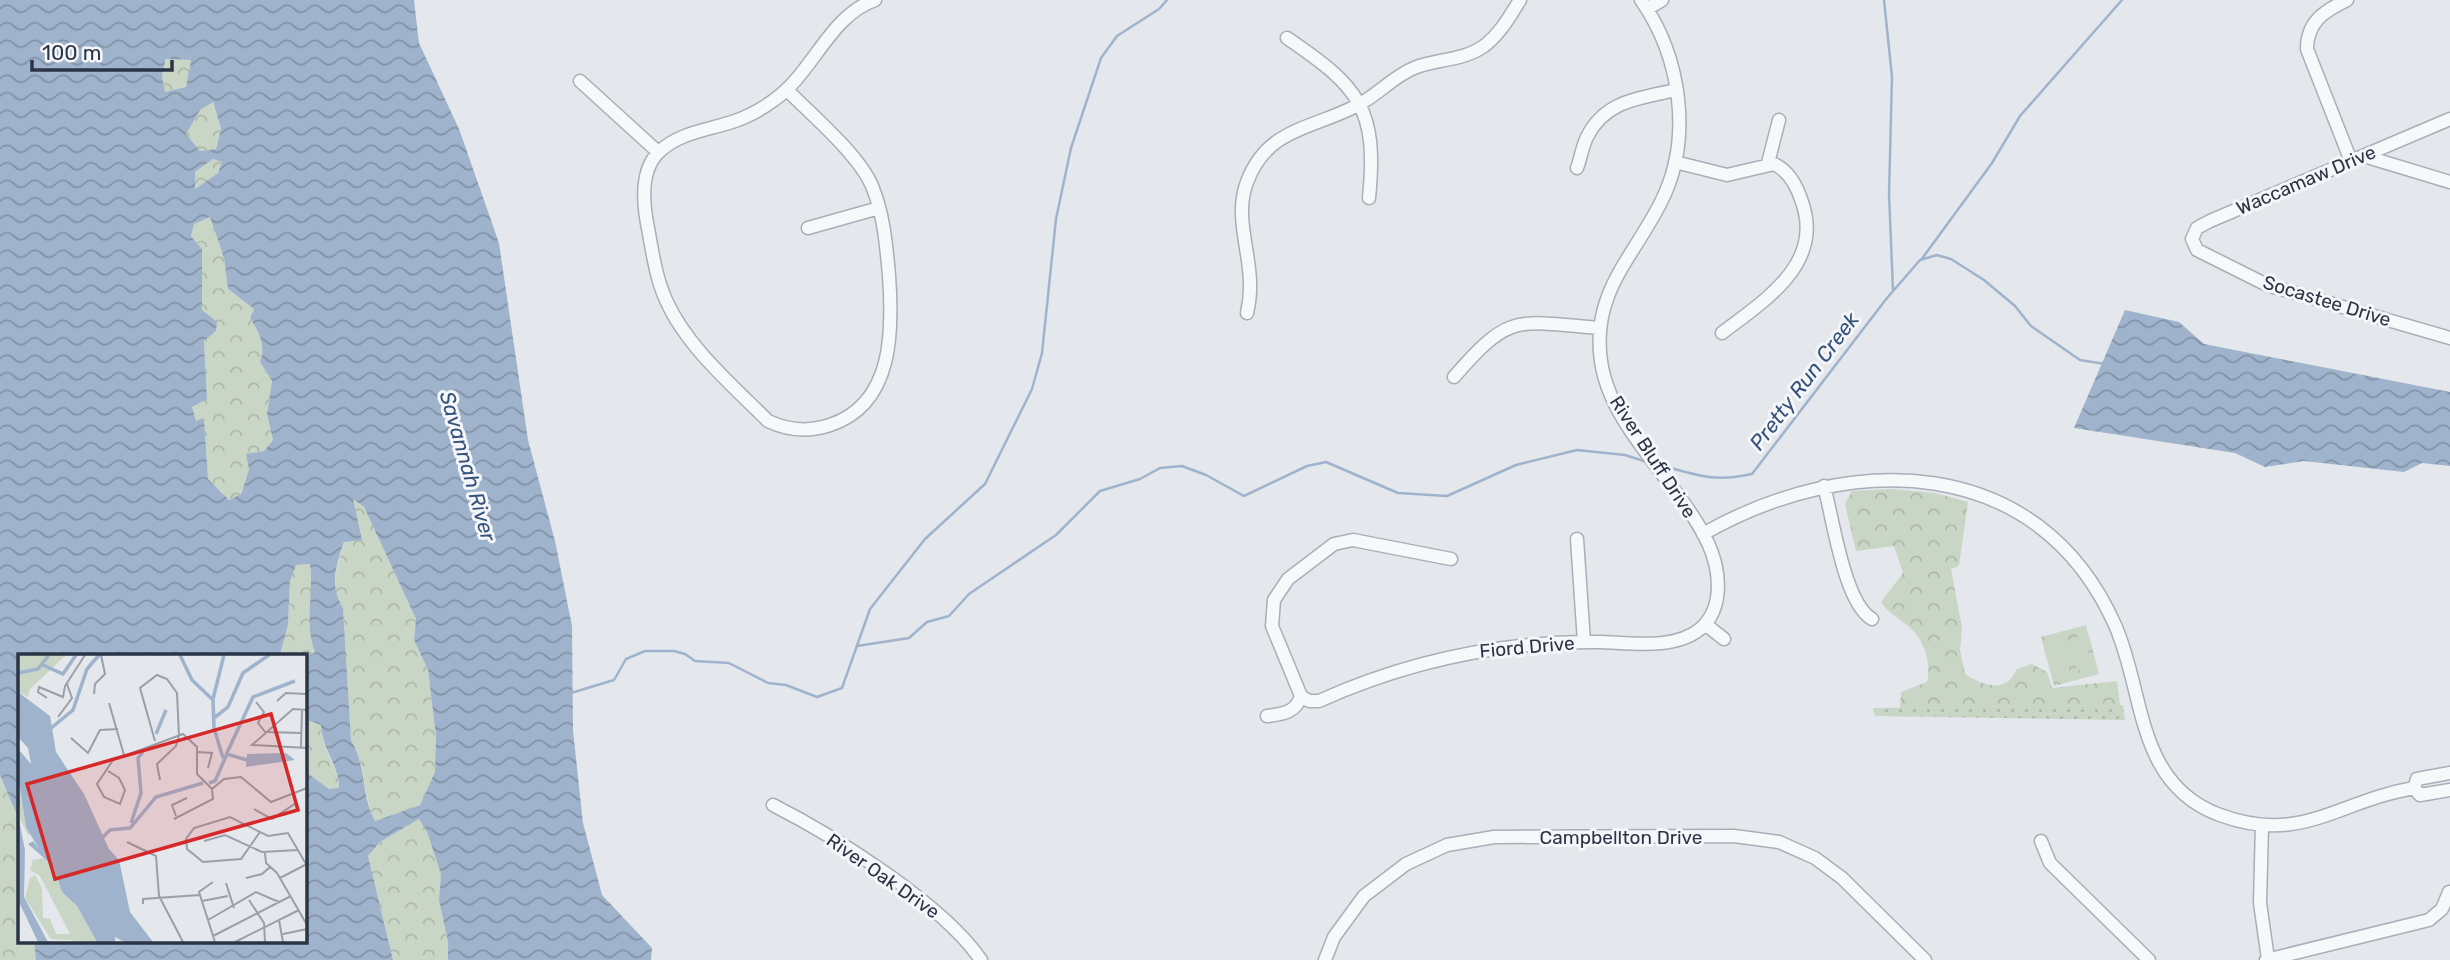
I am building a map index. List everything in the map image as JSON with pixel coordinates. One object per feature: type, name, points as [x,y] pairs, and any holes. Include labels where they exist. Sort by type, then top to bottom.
[{"type":"street","points":[[787,90],[860,166],[872,186],[884,222],[892,314],[887,356],[877,386],[860,409],[844,420],[820,428],[786,428],[768,421],[692,340],[665,299],[643,202],[648,174],[658,152],[681,138],[750,115],[787,90],[843,21],[857,8],[875,0]]},
{"type":"street","points":[[1247,313],[1252,279],[1241,205],[1249,175],[1268,149],[1286,133],[1358,106],[1415,68],[1465,55],[1482,47],[1497,35],[1520,0]]},
{"type":"street","points":[[1644,4],[1662,0]]},
{"type":"street","points":[[2347,0],[2326,11],[2315,21],[2309,34],[2308,49],[2351,161]]},
{"type":"street","name":"River Bluff Drive","points":[[1644,4],[1669,57],[1676,90],[1679,131],[1675,162],[1660,205],[1613,281],[1598,328],[1601,361],[1612,397],[1703,534],[1738,514],[1824,486],[1904,478],[1987,498],[2044,531],[2080,566],[2106,607],[2128,661],[2146,736],[2168,776],[2193,800],[2210,811],[2262,825],[2295,826],[2377,796],[2414,788]]},
{"type":"street","points":[[1287,38],[1339,75],[1351,89],[1368,126],[1374,152],[1369,198]]},
{"type":"street","points":[[580,81],[658,152]]},
{"type":"street","points":[[1577,168],[1588,135],[1608,111],[1633,98],[1676,90]]},
{"type":"street","name":"Waccamaw Drive","points":[[2208,256],[2192,243],[2197,228],[2450,119]]},
{"type":"street","points":[[1768,163],[1779,120]]},
{"type":"street","points":[[2364,156],[2450,182]]},
{"type":"street","points":[[1675,162],[1727,175],[1768,163],[1786,171],[1799,193],[1808,225],[1806,245],[1796,268],[1778,289],[1722,333]]},
{"type":"street","points":[[808,228],[879,208]]},
{"type":"street","name":"Socastee Drive","points":[[2208,256],[2267,285],[2450,338]]},
{"type":"street","points":[[1454,377],[1485,341],[1512,326],[1532,323],[1598,328]]},
{"type":"street","points":[[1824,486],[1851,590],[1860,610],[1872,619]]},
{"type":"street","points":[[1703,534],[1713,555],[1718,590],[1714,611],[1705,624],[1724,639]]},
{"type":"street","points":[[1577,539],[1584,642]]},
{"type":"street","points":[[1267,716],[1290,712],[1298,705],[1301,696],[1272,626],[1274,600],[1288,579],[1334,544],[1353,540],[1451,559]]},
{"type":"street","name":"Fiord Drive","points":[[1301,696],[1309,701],[1320,701],[1383,674],[1443,658],[1518,646],[1584,642],[1662,642],[1685,638],[1705,624]]},
{"type":"street","name":"River Bluff Drive","points":[[2414,788],[2417,779],[2450,773]]},
{"type":"street","name":"River Bluff Drive","points":[[2414,788],[2420,795],[2450,790]]},
{"type":"street","name":"River Oak Drive","points":[[773,805],[843,846],[947,920],[981,960]]},
{"type":"street","points":[[2262,825],[2260,904],[2267,960],[2429,920],[2442,909],[2449,892]]},
{"type":"street","name":"Campbellton Drive","points":[[1325,960],[1334,937],[1364,897],[1406,864],[1447,845],[1494,837],[1734,836],[1779,842],[1815,858],[1848,883],[1925,960]]},
{"type":"street","points":[[2041,841],[2050,863],[2149,960]]},
{"type":"green space","points":[[167,59],[191,60],[186,87],[165,93],[162,76]]},
{"type":"green space","points":[[212,101],[221,129],[216,149],[200,151],[185,134],[200,110]]},
{"type":"green space","points":[[213,159],[222,162],[218,173],[195,189],[195,172]]},
{"type":"green space","points":[[210,217],[224,258],[228,289],[254,309],[250,318],[261,339],[260,362],[272,381],[267,414],[273,440],[249,469],[240,495],[229,500],[208,479],[204,419],[196,421],[192,407],[207,398],[204,341],[216,331],[202,310],[202,249],[191,236],[194,223]]},
{"type":"green space","points":[[1894,489],[1935,493],[1968,502],[1959,566],[1951,569],[1962,628],[1960,650],[1965,674],[1980,682],[2001,685],[2012,677],[2017,669],[2032,664],[2047,672],[2052,688],[2117,681],[2120,705],[1900,708],[1901,692],[1927,682],[1927,659],[1918,636],[1881,602],[1903,573],[1894,546],[1856,551],[1845,504],[1852,491]]},
{"type":"green space","points":[[352,498],[364,507],[416,619],[414,640],[428,670],[436,735],[435,772],[420,805],[375,821],[360,760],[351,740],[343,609],[335,584]]},
{"type":"green space","points":[[310,564],[315,652],[308,656],[307,720],[321,725],[323,741],[336,772],[339,789],[329,789],[306,772],[306,654],[281,654],[288,625],[290,580],[295,565]]},
{"type":"green space","points":[[2086,625],[2099,674],[2054,686],[2041,637]]},
{"type":"green space","points":[[2084,635],[2092,667],[2077,671],[2069,639]]},
{"type":"green space","points":[[2062,641],[2070,673],[2054,677],[2046,645]]},
{"type":"green space","points":[[2123,705],[2125,720],[1875,716],[1873,708]]},
{"type":"green space","points":[[0,775],[18,818],[18,942],[34,942],[36,960],[0,960]]},
{"type":"green space","points":[[419,819],[427,832],[441,874],[439,900],[448,942],[448,960],[393,960],[368,856],[380,842]]},
{"type":"water","name":"Savannah River","points":[[0,0],[414,0],[419,43],[459,129],[499,243],[528,440],[555,541],[572,626],[573,731],[583,823],[602,895],[652,948],[651,960],[448,960],[448,942],[439,900],[441,874],[427,832],[419,819],[380,842],[368,856],[393,960],[36,960],[34,942],[306,942],[306,772],[329,789],[339,788],[321,725],[307,720],[308,656],[315,652],[310,631],[310,564],[296,565],[290,581],[288,625],[280,654],[18,654],[18,818],[0,775]],"holes":[[[166,59],[191,60],[186,87],[165,92],[162,76]],[[213,102],[221,129],[216,149],[200,151],[186,134],[200,110]],[[213,159],[222,162],[218,173],[195,189],[195,172]],[[210,217],[224,258],[228,289],[254,309],[250,318],[261,339],[260,362],[272,381],[267,414],[273,440],[264,451],[246,454],[249,469],[241,494],[229,500],[208,479],[204,418],[196,421],[192,407],[207,399],[204,341],[216,331],[217,322],[202,310],[202,249],[191,236],[194,224]],[[353,499],[364,507],[416,619],[414,640],[428,670],[436,736],[435,772],[420,805],[375,821],[367,801],[360,761],[351,740],[343,608],[335,583],[336,568],[344,542],[362,540]]]},
{"type":"water","points":[[2125,310],[2179,322],[2204,344],[2450,392],[2450,466],[2422,463],[2404,472],[2304,461],[2265,467],[2235,453],[2074,428]]},
{"type":"waterway","points":[[571,693],[614,680],[626,659],[645,651],[674,651],[695,661],[729,663],[768,683],[786,685],[817,697],[842,688],[870,609],[925,539],[985,484],[1032,389],[1042,353],[1056,219],[1071,148],[1101,58],[1117,36],[1159,9],[1167,0]]},
{"type":"waterway","points":[[1884,0],[1892,77],[1889,194],[1893,290]]},
{"type":"waterway","points":[[1921,260],[1992,163],[2020,116],[2122,0]]},
{"type":"waterway","name":"Pretty Run Creek","points":[[1664,466],[1707,477],[1728,478],[1752,474],[1887,298],[1920,260],[1937,255],[1951,259],[1984,280],[2015,306],[2031,326],[2080,360],[2105,364]]},
{"type":"waterway","name":"Pretty Run Creek","points":[[857,646],[909,638],[927,622],[949,616],[969,594],[1056,535],[1100,491],[1140,479],[1160,468],[1182,466],[1206,475],[1244,496],[1307,466],[1326,462],[1398,493],[1447,496],[1516,465],[1577,450],[1625,455],[1647,462]]}]
